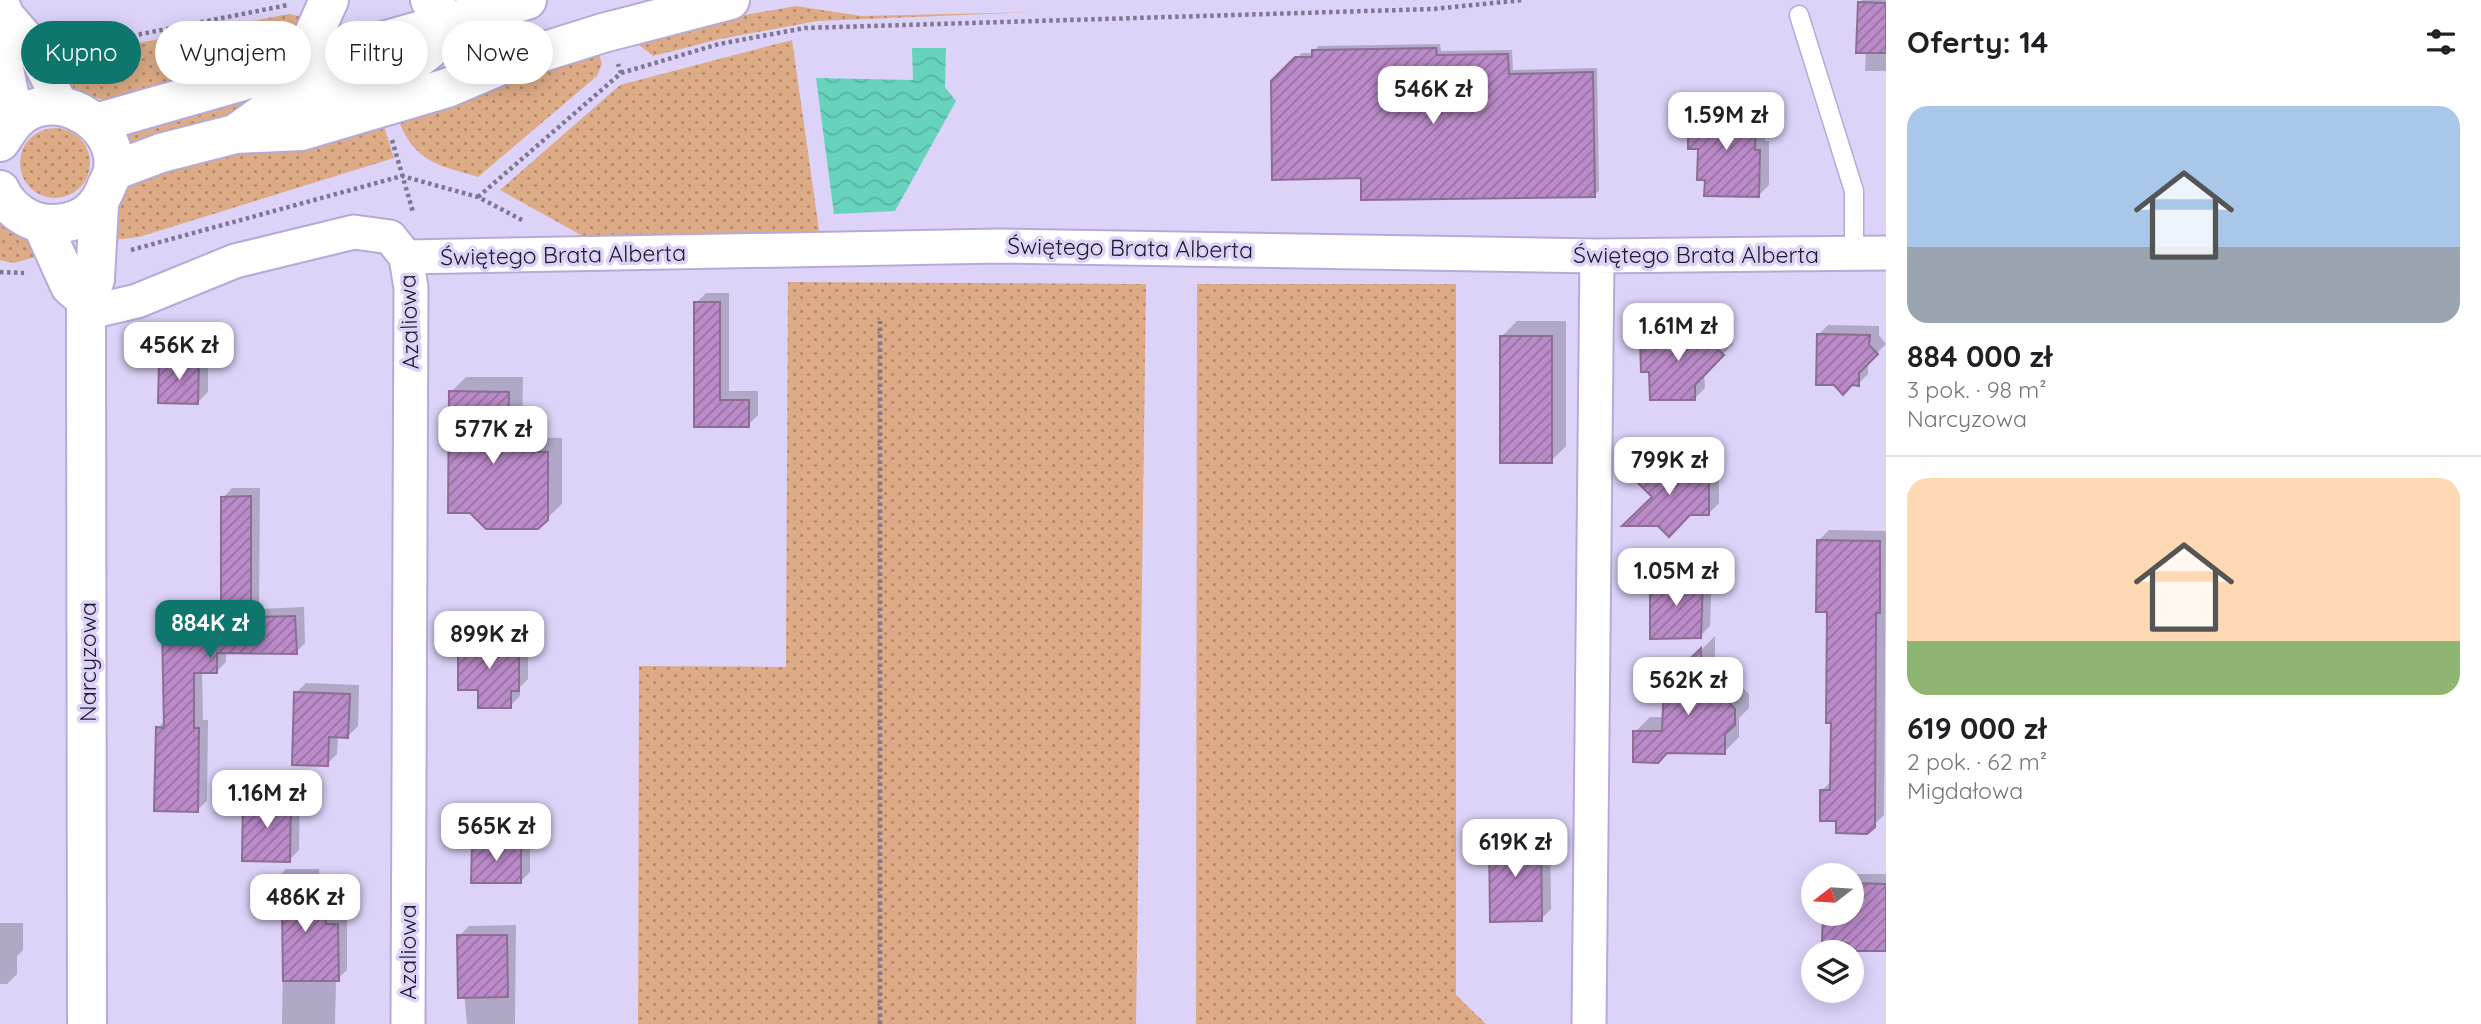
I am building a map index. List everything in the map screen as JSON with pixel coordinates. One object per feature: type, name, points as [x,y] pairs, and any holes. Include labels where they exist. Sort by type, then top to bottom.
[{"type":"street","points":[[311,40],[329,0]]},
{"type":"street","points":[[311,62],[447,8],[527,0]]},
{"type":"street","points":[[553,49],[730,0]]},
{"type":"street","points":[[4,8],[27,38],[62,106]]},
{"type":"street","points":[[4,8],[2,48],[8,130]]},
{"type":"street","points":[[447,8],[460,21]]},
{"type":"street","points":[[235,134],[289,98],[414,62],[440,40],[447,8]]},
{"type":"street","points":[[8,130],[38,108],[62,106],[80,112],[96,123],[237,84]]},
{"type":"street","points":[[1,196],[21,215],[42,224],[63,224],[83,218],[106,188],[161,153],[235,134],[301,131],[456,84]]},
{"type":"street","name":"Narcyzowa","points":[[87,1024],[86,306],[95,279],[110,145],[96,123]]},
{"type":"street","points":[[42,224],[69,286],[86,306]]},
{"type":"street","name":"Azaliowa","points":[[86,306],[138,301],[235,261],[354,232],[390,237],[416,257],[411,288],[408,1024]]},
{"type":"street","name":"Świętego Brata Alberta","points":[[416,257],[999,246],[1597,256],[1870,254]]},
{"type":"street","points":[[1589,1024],[1597,256]]},
{"type":"lane","name":"Świętego Brata Alberta","points":[[1799,15],[1854,191],[1870,254]]},
{"type":"path","points":[[123,252],[402,176],[478,197],[621,73],[719,44],[805,28],[1433,9],[1523,0]]},
{"type":"path","points":[[141,34],[292,4]]},
{"type":"path","points":[[615,55],[621,73]]},
{"type":"path","points":[[389,129],[402,176],[416,257]]},
{"type":"path","points":[[880,321],[880,1024]]},
{"type":"shaded area","points":[[796,6],[861,16],[1036,12],[817,21],[720,39],[653,56],[634,41],[693,24]]},
{"type":"shaded area","points":[[289,14],[308,18],[306,21],[253,21]]},
{"type":"shaded area","points":[[155,40],[155,84],[179,84],[115,103],[79,93],[67,84],[141,84],[141,42]]},
{"type":"shaded area","points":[[792,40],[820,237],[590,240],[500,190],[620,85]]},
{"type":"shaded area","points":[[599,54],[602,64],[597,76],[478,177],[440,165],[421,154],[406,136],[399,122],[403,113],[499,84],[553,84],[553,68]]},
{"type":"shaded area","points":[[325,72],[325,78],[224,125],[123,149],[120,130],[283,84],[311,84],[311,76]]},
{"type":"shaded area","points":[[383,123],[394,158],[139,237],[105,241],[109,220],[118,201],[140,176],[149,170]]},
{"type":"shaded area","points":[[55,128],[80,138],[90,163],[80,188],[55,198],[30,188],[20,163],[30,138]]},
{"type":"shaded area","points":[[0,219],[31,237],[46,254],[14,263],[0,260]]},
{"type":"shaded area","points":[[788,282],[1146,284],[1136,1024],[638,1024],[639,666],[786,667]]},
{"type":"shaded area","points":[[1197,284],[1456,284],[1456,995],[1486,1024],[1196,1024]]},
{"type":"water","points":[[912,48],[946,48],[945,87],[956,101],[895,211],[834,214],[816,78],[913,80]]},
{"type":"building","points":[[1858,2],[1886,3],[1886,53],[1856,53]]},
{"type":"building","points":[[1436,48],[1437,55],[1508,54],[1509,74],[1593,72],[1595,197],[1361,200],[1361,178],[1272,180],[1271,81],[1295,57],[1312,57],[1312,50]]},
{"type":"building","points":[[1694,107],[1732,107],[1732,114],[1756,115],[1755,150],[1760,150],[1759,197],[1704,196],[1705,180],[1697,180],[1698,149],[1688,149],[1688,123],[1694,123]]},
{"type":"building","points":[[694,302],[720,302],[720,400],[749,400],[749,427],[694,427]]},
{"type":"building","points":[[1687,329],[1713,329],[1713,345],[1724,355],[1695,385],[1695,400],[1650,400],[1649,372],[1641,372],[1640,337],[1687,337]]},
{"type":"building","points":[[1817,334],[1870,335],[1869,345],[1878,354],[1859,373],[1859,386],[1852,385],[1843,395],[1834,385],[1816,385]]},
{"type":"building","points":[[1500,336],[1552,336],[1552,463],[1500,463]]},
{"type":"building","points":[[159,361],[199,361],[198,404],[158,403]]},
{"type":"building","points":[[449,391],[509,392],[508,451],[548,452],[548,520],[538,529],[486,529],[470,513],[448,513]]},
{"type":"building","points":[[1622,467],[1695,468],[1696,480],[1709,480],[1709,515],[1690,515],[1669,537],[1658,526],[1622,526],[1652,497]]},
{"type":"building","points":[[251,496],[251,617],[295,616],[297,654],[217,653],[217,673],[194,673],[194,728],[199,728],[198,812],[154,811],[156,727],[164,728],[162,628],[221,627],[221,497]]},
{"type":"building","points":[[1817,540],[1880,541],[1880,613],[1876,613],[1875,827],[1867,834],[1836,833],[1836,821],[1820,821],[1820,790],[1830,790],[1831,723],[1826,723],[1827,612],[1816,612]]},
{"type":"building","points":[[1703,578],[1701,638],[1650,639],[1650,579]]},
{"type":"building","points":[[483,632],[493,644],[519,644],[519,691],[511,691],[511,708],[478,708],[478,690],[458,690],[458,643],[472,643]]},
{"type":"building","points":[[1701,648],[1701,680],[1725,680],[1725,699],[1735,709],[1735,725],[1725,734],[1725,754],[1667,753],[1658,763],[1633,762],[1633,731],[1662,731],[1664,684]]},
{"type":"building","points":[[294,692],[350,694],[348,738],[329,737],[328,766],[292,765]]},
{"type":"building","points":[[243,798],[291,798],[290,862],[242,861]]},
{"type":"building","points":[[1489,837],[1541,837],[1542,921],[1490,922]]},
{"type":"building","points":[[472,843],[521,844],[521,883],[471,883]]},
{"type":"building","points":[[275,877],[311,877],[311,915],[325,915],[326,924],[338,924],[339,981],[283,981],[282,910],[275,910]]},
{"type":"building","points":[[1864,883],[1886,884],[1886,951],[1864,951],[1864,940],[1822,940],[1823,926],[1864,926]]},
{"type":"building","points":[[457,935],[507,935],[508,997],[458,998]]}]
